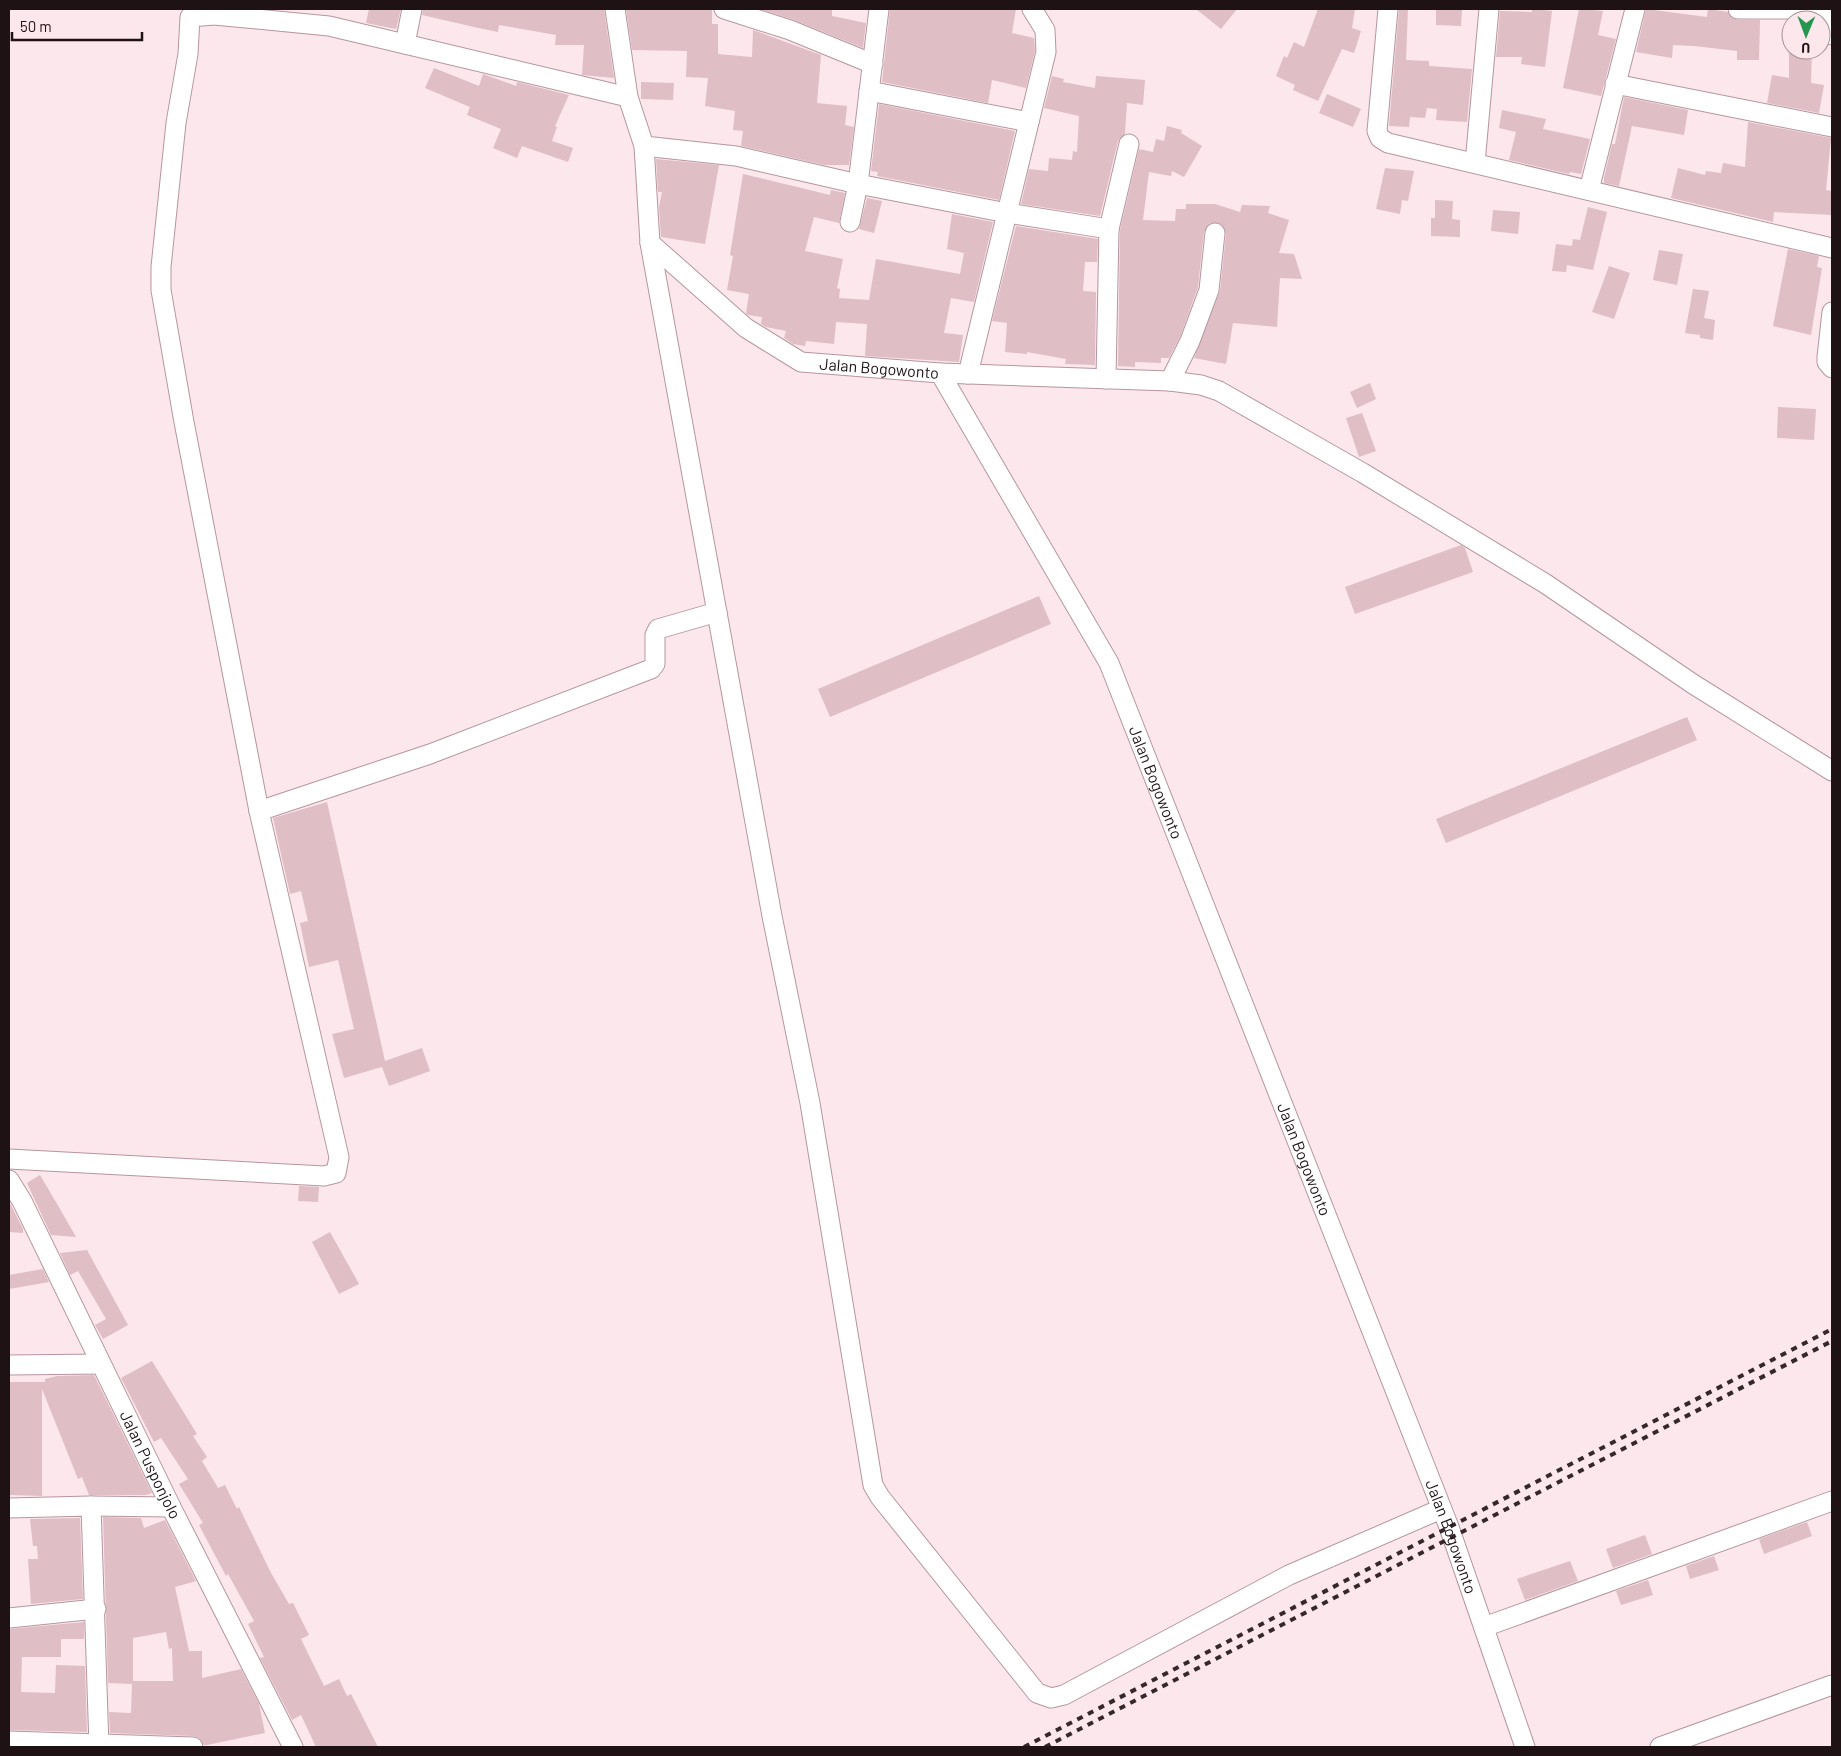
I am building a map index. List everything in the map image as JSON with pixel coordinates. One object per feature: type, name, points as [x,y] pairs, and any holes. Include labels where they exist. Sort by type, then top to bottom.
[{"type":"street","points":[[405,44],[412,9]]},
{"type":"street","points":[[615,9],[628,97],[644,146],[650,243],[772,916],[810,1103],[873,1485],[1037,1693],[1051,1698],[1064,1695],[1289,1575],[1441,1509]]},
{"type":"street","points":[[724,9],[790,30],[873,64]]},
{"type":"street","points":[[850,222],[858,184],[879,9]]},
{"type":"street","points":[[968,374],[1047,41],[1042,23],[1032,9]]},
{"type":"street","points":[[1388,9],[1377,131],[1380,138],[1388,143],[1832,248]]},
{"type":"street","points":[[1475,163],[1489,9]]},
{"type":"street","points":[[1589,190],[1635,9]]},
{"type":"street","points":[[1738,9],[1821,9],[1832,35]]},
{"type":"street","points":[[9,1159],[324,1176],[336,1174],[339,1157],[259,812],[184,422],[161,290],[161,267],[176,123],[188,54],[188,13],[329,26],[628,97]]},
{"type":"street","points":[[1615,84],[1832,127]]},
{"type":"street","points":[[869,91],[1029,122]]},
{"type":"street","points":[[1106,379],[1109,229],[1129,144]]},
{"type":"street","points":[[644,146],[736,156],[858,184],[1007,214],[1109,229]]},
{"type":"street","points":[[1170,381],[1190,341],[1208,290],[1215,233]]},
{"type":"street","name":"Jalan Bogowonto","points":[[650,243],[746,328],[801,362],[940,372],[1109,664],[1441,1509],[1525,1747]]},
{"type":"street","points":[[1832,312],[1827,357],[1827,362],[1832,368]]},
{"type":"street","points":[[940,372],[1170,381],[1201,385],[1218,391],[1364,473],[1546,584],[1693,684],[1832,771]]},
{"type":"street","points":[[259,812],[430,754],[650,669],[656,664],[655,636],[658,629],[716,612]]},
{"type":"street","name":"Jalan Pusponjolo","points":[[9,1180],[22,1201],[171,1507],[293,1747]]},
{"type":"street","points":[[9,1365],[101,1364]]},
{"type":"street","points":[[1484,1627],[1832,1501]]},
{"type":"street","points":[[90,1506],[96,1609],[99,1746]]},
{"type":"street","points":[[9,1508],[171,1507]]},
{"type":"street","points":[[9,1618],[96,1609]]},
{"type":"street","points":[[1660,1747],[1832,1685]]},
{"type":"street","points":[[9,1741],[99,1746],[193,1747]]},
{"type":"building","points":[[369,9],[401,9],[396,29],[366,23]]},
{"type":"building","points":[[423,9],[604,9],[614,78],[582,75],[584,45],[555,45],[556,35],[499,25],[498,32],[474,27],[422,15]]},
{"type":"building","points":[[626,9],[712,9],[712,24],[718,24],[718,54],[752,57],[753,30],[821,55],[817,103],[847,106],[845,125],[854,127],[849,165],[824,165],[741,146],[743,131],[733,130],[735,111],[705,106],[708,78],[686,77],[687,51],[632,50]]},
{"type":"building","points":[[760,9],[832,9],[832,16],[866,23],[863,48],[794,20]]},
{"type":"building","points":[[890,9],[1016,9],[1012,33],[1034,38],[1035,51],[1026,88],[992,80],[988,103],[882,82]]},
{"type":"building","points":[[1196,9],[1237,9],[1221,29]]},
{"type":"building","points":[[1318,9],[1355,9],[1352,28],[1361,31],[1354,53],[1342,49],[1318,101],[1293,90],[1295,85],[1276,76],[1284,56],[1287,58],[1294,42],[1304,47]]},
{"type":"building","points":[[1399,9],[1408,9],[1406,60],[1429,61],[1429,66],[1472,69],[1467,122],[1436,120],[1437,109],[1427,108],[1425,118],[1410,117],[1409,127],[1389,126]]},
{"type":"building","points":[[1436,9],[1462,9],[1461,26],[1436,25]]},
{"type":"building","points":[[1532,9],[1552,11],[1545,67],[1521,64],[1522,57],[1496,57],[1500,11],[1532,12]]},
{"type":"building","points":[[1579,9],[1603,11],[1598,35],[1616,39],[1601,96],[1563,88]]},
{"type":"building","points":[[1646,9],[1707,17],[1708,9],[1728,12],[1732,18],[1738,20],[1760,20],[1759,60],[1737,60],[1737,51],[1694,46],[1673,45],[1672,58],[1636,52]]},
{"type":"building","points":[[1789,60],[1812,60],[1811,83],[1824,85],[1819,113],[1767,103],[1772,75],[1789,78]]},
{"type":"building","points":[[434,68],[479,86],[483,74],[516,86],[517,82],[569,95],[555,126],[557,127],[552,141],[573,148],[568,162],[522,146],[517,158],[493,148],[501,129],[467,115],[470,107],[425,88]]},
{"type":"building","points":[[1052,76],[1064,79],[1063,82],[1095,88],[1096,76],[1145,80],[1143,105],[1127,103],[1125,134],[1118,141],[1100,216],[1021,204],[1029,169],[1048,171],[1049,158],[1072,160],[1073,151],[1077,152],[1079,116],[1044,108]]},
{"type":"building","points":[[641,82],[674,83],[673,100],[641,99]]},
{"type":"building","points":[[1327,94],[1361,109],[1353,127],[1319,113]]},
{"type":"building","points":[[1624,97],[1688,110],[1684,135],[1632,126],[1619,186],[1604,183],[1604,178],[1612,144],[1615,144]]},
{"type":"building","points":[[879,104],[1015,131],[999,200],[877,176],[878,172],[871,171]]},
{"type":"building","points":[[1502,110],[1546,119],[1543,129],[1590,139],[1581,174],[1570,172],[1569,174],[1509,160],[1516,132],[1499,128]]},
{"type":"building","points":[[1748,122],[1831,138],[1826,190],[1832,191],[1832,215],[1774,212],[1773,222],[1671,198],[1678,168],[1705,175],[1706,171],[1721,173],[1723,163],[1745,167]]},
{"type":"building","points":[[1167,126],[1182,130],[1181,133],[1202,146],[1184,177],[1172,171],[1171,176],[1149,172],[1143,220],[1175,221],[1176,209],[1186,209],[1186,204],[1215,204],[1240,212],[1242,205],[1270,206],[1268,213],[1289,220],[1279,253],[1294,254],[1302,279],[1280,278],[1277,327],[1233,323],[1226,364],[1194,358],[1220,291],[1226,234],[1221,224],[1210,223],[1204,232],[1198,287],[1180,337],[1169,358],[1161,358],[1161,363],[1135,362],[1135,367],[1118,366],[1120,230],[1139,149],[1153,152],[1156,139],[1164,141]]},
{"type":"building","points":[[656,159],[719,165],[705,244],[661,237],[659,207],[662,192],[658,192]]},
{"type":"building","points":[[1385,168],[1414,171],[1408,201],[1402,200],[1400,214],[1376,209]]},
{"type":"building","points":[[743,174],[830,195],[831,190],[845,193],[839,223],[814,217],[805,251],[843,259],[837,288],[840,289],[839,298],[869,300],[876,259],[960,274],[964,253],[947,249],[952,214],[993,222],[974,302],[951,298],[944,333],[963,335],[959,362],[865,356],[867,324],[836,322],[834,344],[806,341],[805,346],[793,344],[784,338],[786,331],[766,327],[761,324],[762,317],[748,315],[746,313],[749,294],[727,290],[733,256],[730,255]]},
{"type":"building","points":[[867,198],[882,201],[874,233],[859,229]]},
{"type":"building","points":[[1435,200],[1453,201],[1452,219],[1460,220],[1460,237],[1431,236],[1431,218],[1435,218]]},
{"type":"building","points":[[1588,207],[1607,212],[1593,270],[1567,265],[1566,272],[1552,271],[1556,244],[1572,246],[1573,239],[1580,240]]},
{"type":"building","points":[[1493,210],[1520,212],[1518,234],[1491,231]]},
{"type":"building","points":[[1016,226],[1098,239],[1097,262],[1085,262],[1083,291],[1096,292],[1095,365],[1065,364],[1066,359],[1027,352],[1027,354],[1005,352],[1007,323],[992,321]]},
{"type":"building","points":[[1788,249],[1819,256],[1817,267],[1822,268],[1811,335],[1773,326]]},
{"type":"building","points":[[1659,250],[1683,254],[1677,285],[1653,280]]},
{"type":"building","points":[[1609,266],[1630,273],[1614,319],[1592,312]]},
{"type":"building","points":[[1693,289],[1709,291],[1704,318],[1715,320],[1713,340],[1700,338],[1700,335],[1685,333]]},
{"type":"building","points":[[1370,383],[1376,399],[1357,408],[1350,392]]},
{"type":"building","points":[[1778,407],[1816,409],[1814,440],[1777,438]]},
{"type":"building","points":[[1362,413],[1376,451],[1359,457],[1346,418]]},
{"type":"building","points":[[1461,545],[1465,548],[1473,572],[1355,614],[1345,587]]},
{"type":"building","points":[[1039,596],[1051,624],[830,717],[818,689]]},
{"type":"building","points":[[1687,717],[1697,740],[1446,843],[1436,819]]},
{"type":"building","points":[[327,802],[385,1061],[422,1048],[430,1071],[389,1086],[382,1067],[344,1078],[332,1034],[354,1029],[338,960],[309,967],[300,923],[308,921],[301,891],[290,894],[273,818]]},
{"type":"building","points":[[40,1175],[76,1237],[51,1235],[27,1183]]},
{"type":"building","points":[[299,1186],[319,1187],[318,1202],[298,1201]]},
{"type":"building","points":[[9,1201],[23,1229],[23,1233],[9,1232]]},
{"type":"building","points":[[330,1232],[359,1284],[339,1294],[312,1242]]},
{"type":"building","points":[[87,1250],[128,1325],[103,1339],[95,1325],[106,1319],[78,1271],[70,1275],[60,1253]]},
{"type":"building","points":[[43,1269],[49,1282],[9,1289],[9,1275]]},
{"type":"building","points":[[152,1361],[197,1434],[193,1436],[207,1457],[202,1461],[218,1488],[225,1485],[237,1509],[239,1507],[271,1573],[289,1604],[293,1603],[309,1635],[301,1639],[324,1686],[339,1679],[347,1696],[351,1694],[378,1747],[316,1747],[301,1715],[292,1720],[260,1658],[264,1657],[248,1624],[254,1621],[228,1574],[226,1576],[199,1525],[203,1523],[179,1484],[188,1479],[161,1438],[154,1442],[121,1378]]},
{"type":"building","points":[[94,1375],[152,1493],[146,1495],[89,1495],[82,1477],[78,1479],[42,1389],[42,1496],[9,1495],[9,1382],[45,1382],[45,1379],[57,1376]]},
{"type":"building","points":[[103,1517],[141,1518],[144,1528],[165,1520],[196,1581],[175,1587],[189,1651],[202,1651],[202,1678],[241,1669],[259,1704],[265,1733],[204,1745],[199,1738],[193,1736],[110,1733],[109,1712],[131,1713],[132,1684],[108,1683]],"holes":[[[166,1632],[169,1649],[172,1648],[173,1681],[133,1681],[133,1638]]]},
{"type":"building","points":[[80,1518],[83,1599],[31,1604],[28,1559],[38,1559],[37,1546],[33,1546],[30,1519]]},
{"type":"building","points":[[1807,1522],[1812,1536],[1764,1554],[1759,1539]]},
{"type":"building","points":[[1645,1535],[1652,1554],[1613,1568],[1606,1549]]},
{"type":"building","points":[[1714,1556],[1719,1570],[1690,1579],[1686,1566]]},
{"type":"building","points":[[1570,1561],[1578,1581],[1525,1600],[1517,1579]]},
{"type":"building","points":[[1648,1580],[1653,1595],[1621,1605],[1616,1591]]},
{"type":"building","points":[[84,1622],[84,1639],[61,1639],[61,1657],[22,1657],[21,1692],[55,1693],[56,1665],[85,1666],[87,1732],[9,1730],[9,1629]]},
{"type":"railway","points":[[1024,1747],[1832,1329]]},
{"type":"railway","points":[[1045,1747],[1832,1341]]}]
